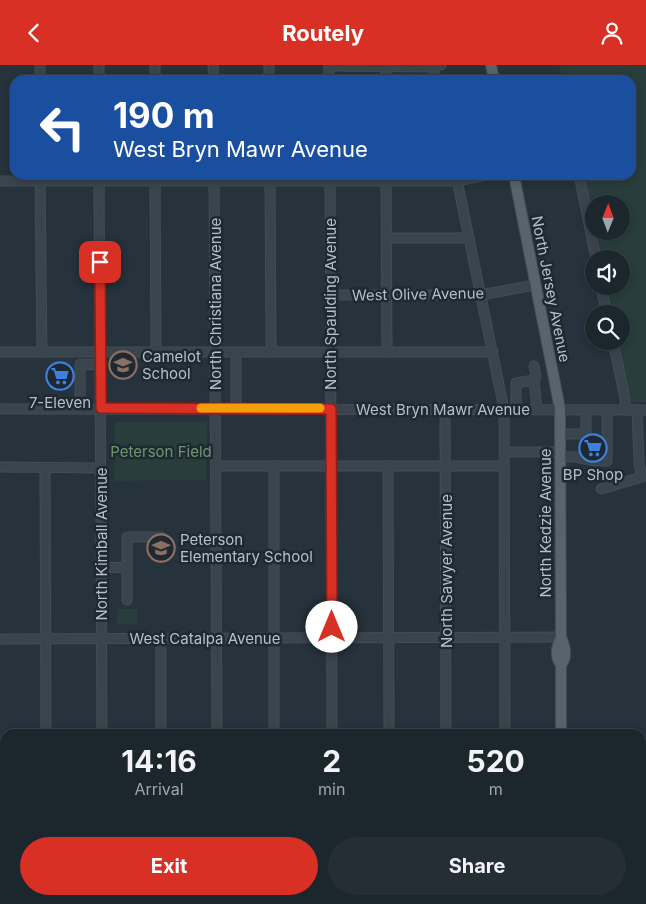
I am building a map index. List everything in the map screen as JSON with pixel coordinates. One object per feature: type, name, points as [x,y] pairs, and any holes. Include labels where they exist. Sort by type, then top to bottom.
[{"type":"main road","name":"North Jersey Avenue","points":[[515,180],[560,409]]},
{"type":"main road","name":"North Kedzie Avenue","points":[[560,409],[560,637],[565,647],[564,660],[561,665],[561,729]]},
{"type":"street","points":[[329,66],[436,66]]},
{"type":"street","points":[[0,181],[13,180]]},
{"type":"street","points":[[40,180],[42,352]]},
{"type":"street","name":"North Kimball Avenue","points":[[99,180],[102,729]]},
{"type":"street","points":[[155,180],[156,352]]},
{"type":"street","name":"North Christiana Avenue","points":[[214,180],[217,729]]},
{"type":"street","points":[[270,180],[271,352]]},
{"type":"street","name":"North Spaulding Avenue","points":[[330,180],[332,729]]},
{"type":"street","points":[[386,180],[387,352]]},
{"type":"street","points":[[456,180],[504,409],[505,729]]},
{"type":"street","points":[[580,180],[594,250]]},
{"type":"street","points":[[386,238],[469,238]]},
{"type":"street","name":"West Olive Avenue","points":[[330,295],[481,295],[535,285]]},
{"type":"street","points":[[615,350],[625,399],[625,410]]},
{"type":"street","points":[[0,352],[492,352]]},
{"type":"street","points":[[236,356],[236,408]]},
{"type":"street","points":[[80,408],[80,364],[100,365]]},
{"type":"street","points":[[534,366],[537,409]]},
{"type":"street","points":[[516,409],[516,383],[534,380]]},
{"type":"street","name":"West Bryn Mawr Avenue","points":[[0,409],[642,410]]},
{"type":"street","name":"North Sawyer Avenue","points":[[445,409],[446,729]]},
{"type":"street","points":[[560,434],[586,433],[586,410]]},
{"type":"street","points":[[504,452],[560,455],[606,461],[607,410]]},
{"type":"street","points":[[601,489],[642,477],[639,463],[642,410]]},
{"type":"street","points":[[216,466],[504,466]]},
{"type":"street","points":[[274,466],[274,729]]},
{"type":"street","points":[[388,466],[389,729]]},
{"type":"street","points":[[0,467],[101,467]]},
{"type":"street","points":[[45,467],[46,729]]},
{"type":"street","points":[[127,600],[127,537],[161,537]]},
{"type":"street","points":[[101,568],[126,567]]},
{"type":"street","name":"West Catalpa Avenue","points":[[0,639],[560,637]]},
{"type":"street","points":[[161,638],[161,729]]},
{"type":"green space","points":[[559,65],[646,65],[646,402],[629,402],[618,350],[630,350],[630,305],[609,305],[607,295],[630,295],[630,250],[597,250],[596,240],[630,240],[630,195],[586,195],[583,180],[636,180],[636,75],[561,75]]},
{"type":"green space","name":"Peterson Field","points":[[115,422],[207,422],[206,480],[114,481]]},
{"type":"green space","points":[[117,609],[137,609],[137,624],[117,624]]},
{"type":"slow traffic","points":[[201,408],[320,408]]},
{"type":"place","name":"Camelot School","points":[[123,365]]},
{"type":"place","name":"7-Eleven","points":[[60,376]]},
{"type":"place","name":"BP Shop","points":[[593,448]]},
{"type":"place","name":"Peterson Elementary School","points":[[161,548]]},
{"type":"route","points":[[100,262],[101,408],[331,409],[332,627]]}]
